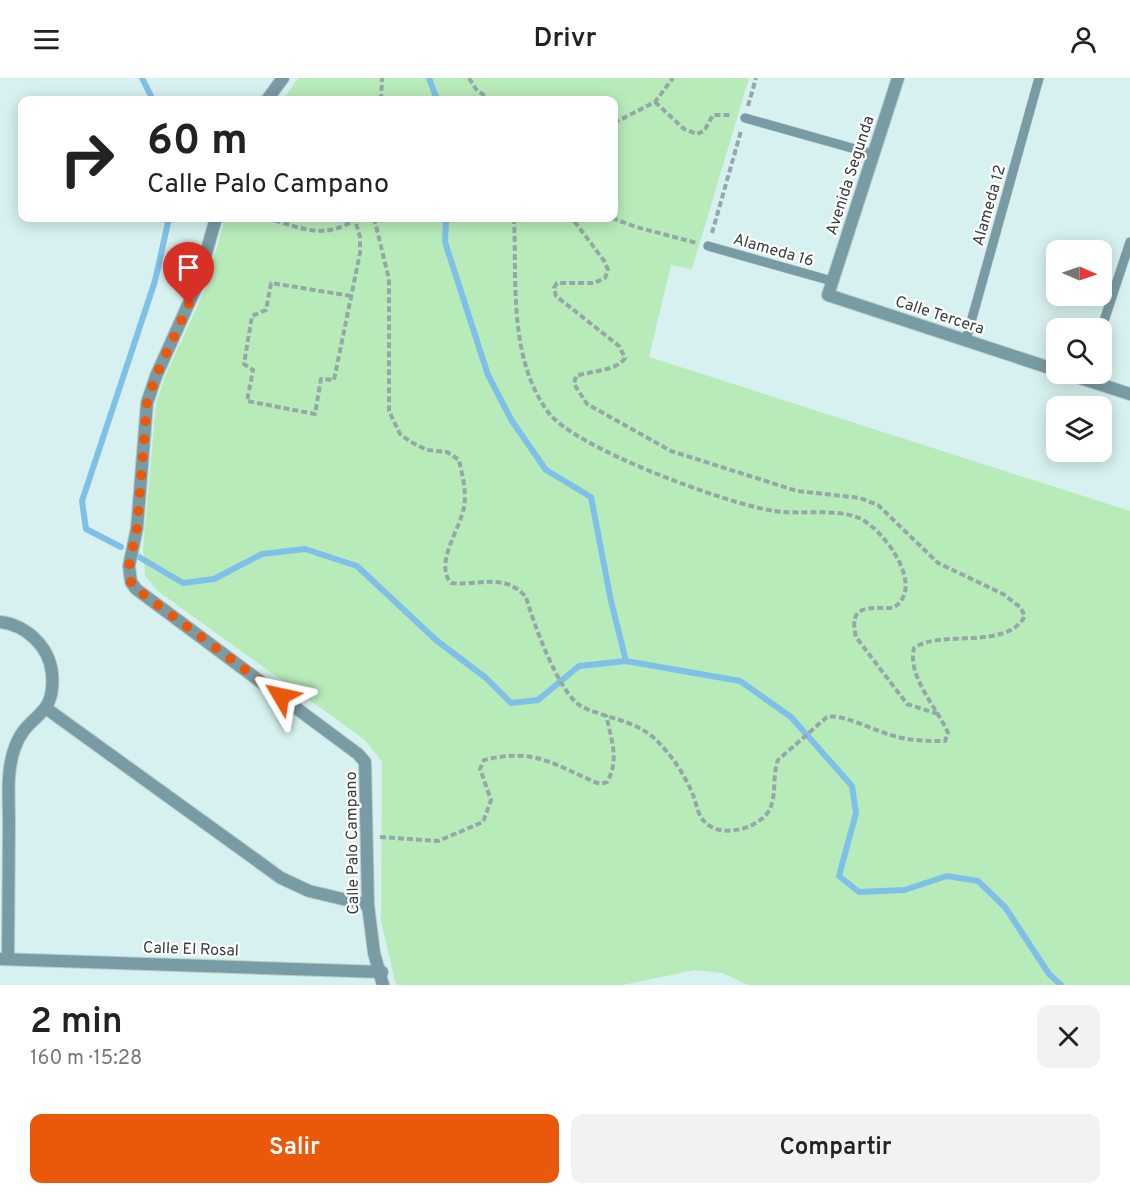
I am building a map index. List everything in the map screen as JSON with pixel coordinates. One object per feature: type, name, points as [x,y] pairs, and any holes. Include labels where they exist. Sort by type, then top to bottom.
[{"type":"street","points":[[270,96],[283,78]]},
{"type":"street","name":"Avenida Segunda","points":[[832,281],[898,78]]},
{"type":"street","name":"Calle Palo Campano","points":[[215,222],[197,285],[156,376],[147,403],[137,528],[130,558],[131,582],[136,589],[363,758],[368,767],[368,905],[374,953],[382,979]]},
{"type":"street","name":"Calle Tercera","points":[[832,281],[828,295],[1046,367]]},
{"type":"street","points":[[1106,384],[1130,394]]},
{"type":"street","points":[[0,622],[22,629],[36,639],[46,653],[51,670],[52,692],[47,709],[21,733],[10,771],[4,958]]},
{"type":"street","points":[[47,709],[281,878],[309,891],[368,905]]},
{"type":"street","name":"Calle El Rosal","points":[[4,958],[382,979]]},
{"type":"lane","name":"Alameda 12","points":[[966,340],[1039,78]]},
{"type":"lane","points":[[745,118],[873,154]]},
{"type":"lane","points":[[1105,318],[1130,242]]},
{"type":"lane","name":"Alameda 16","points":[[708,246],[832,281]]},
{"type":"path","points":[[381,96],[382,78]]},
{"type":"path","points":[[469,78],[476,89],[485,96]]},
{"type":"path","points":[[618,121],[654,102],[673,78]]},
{"type":"path","points":[[618,220],[708,246],[756,78]]},
{"type":"path","points":[[654,102],[684,129],[697,134],[704,131],[713,115],[718,113],[745,118]]},
{"type":"path","points":[[281,222],[319,232],[335,231],[351,222]]},
{"type":"path","points":[[351,296],[271,284],[266,310],[252,316],[244,364],[253,370],[247,401],[315,414],[321,379],[334,380],[360,252],[357,222]]},
{"type":"path","points":[[375,222],[389,279],[389,411],[400,434],[405,438],[427,450],[447,452],[459,460],[463,477],[465,505],[444,565],[445,576],[451,583],[506,582],[518,589],[526,597],[551,661],[570,695],[579,705],[622,719],[654,738],[680,769],[702,820],[718,830],[730,831],[747,827],[769,811],[774,797],[778,760],[827,717],[836,714],[856,724],[897,737],[926,742],[945,741],[948,733],[911,660],[914,648],[922,643],[965,640],[1013,630],[1025,616],[1020,607],[1003,594],[939,564],[878,505],[860,498],[797,491],[682,455],[587,404],[574,384],[576,376],[622,363],[625,358],[619,346],[556,296],[554,288],[557,283],[594,283],[605,278],[608,270],[605,262],[575,222]]},
{"type":"path","points":[[514,222],[518,322],[526,363],[537,395],[549,414],[569,432],[579,437],[709,494],[751,508],[796,515],[845,513],[861,519],[885,540],[898,560],[907,584],[905,596],[893,608],[864,608],[857,612],[853,625],[856,637],[907,704],[938,714]]},
{"type":"path","points":[[368,836],[438,841],[483,822],[491,800],[480,769],[484,759],[499,756],[528,756],[549,761],[600,784],[607,782],[612,772],[615,756],[606,715]]},
{"type":"green space","points":[[298,78],[749,78],[692,269],[671,265],[649,357],[1130,511],[1130,985],[748,985],[722,973],[695,970],[623,985],[396,985],[381,921],[382,762],[365,740],[159,592],[145,576],[143,549],[156,403],[166,374],[205,290],[224,222],[618,222],[618,96],[286,96]]},
{"type":"waterway","points":[[142,78],[151,96]]},
{"type":"waterway","points":[[429,78],[436,96]]},
{"type":"waterway","points":[[121,547],[86,529],[82,501],[155,281],[168,222]]},
{"type":"waterway","points":[[446,222],[445,242],[488,375],[512,421],[546,470],[591,497],[611,601],[626,661]]},
{"type":"waterway","points":[[139,557],[183,583],[214,579],[262,554],[305,549],[357,566],[436,640],[486,678],[511,703],[538,700],[579,666],[626,661],[740,681],[791,717],[852,786],[856,813],[839,876],[859,892],[904,890],[947,876],[978,881],[1005,907],[1049,974],[1061,985]]},
{"type":"route","points":[[189,304],[156,376],[147,403],[137,528],[129,574],[136,589],[281,696]]}]
